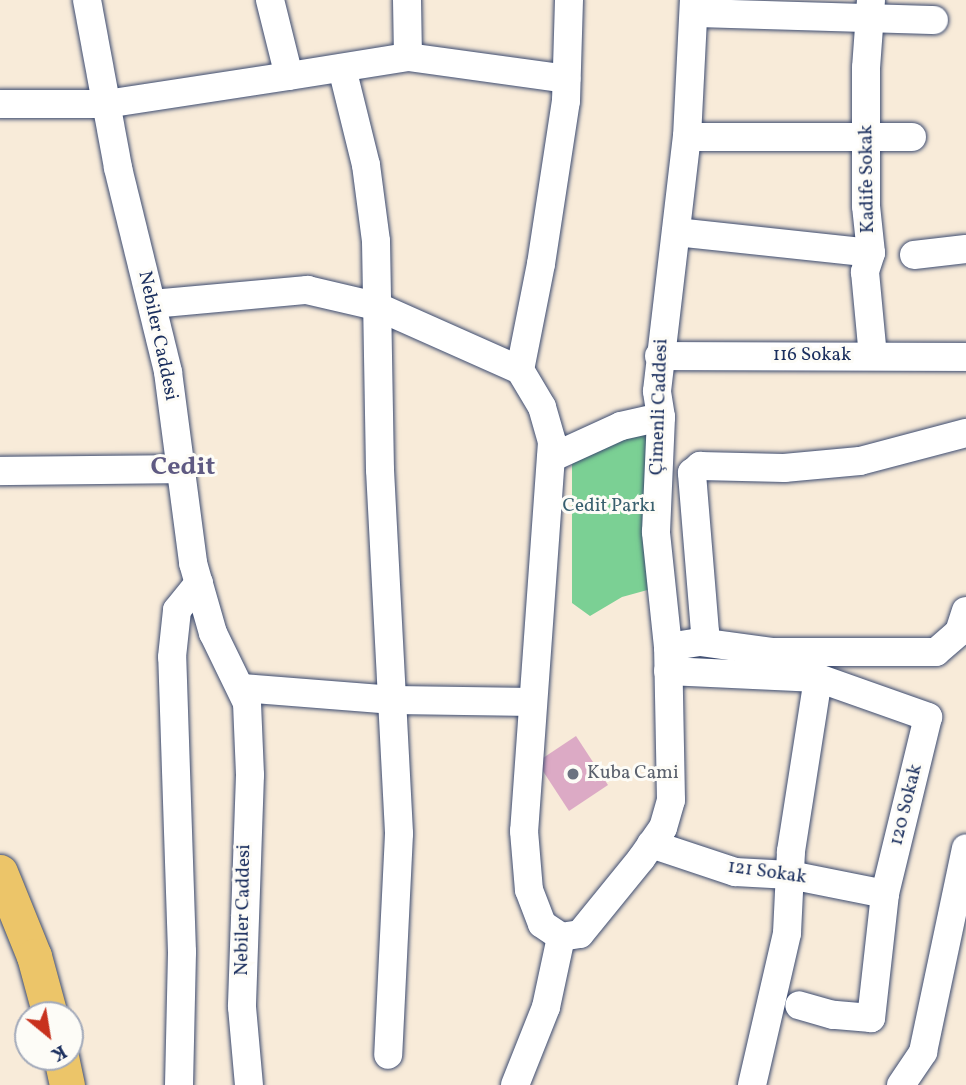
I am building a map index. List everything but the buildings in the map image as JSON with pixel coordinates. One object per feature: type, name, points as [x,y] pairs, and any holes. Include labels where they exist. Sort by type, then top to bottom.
[{"type":"main road","points":[[0,872],[34,956],[46,1001]]},
{"type":"street","name":"Nebiler Caddesi","points":[[87,0],[106,104],[168,372],[178,469],[199,583],[214,633],[247,703],[250,775],[242,1007],[249,1085]]},
{"type":"street","points":[[270,0],[289,76]]},
{"type":"street","points":[[407,0],[408,57]]},
{"type":"street","points":[[520,370],[541,264],[566,79],[569,0]]},
{"type":"street","points":[[694,6],[869,10],[934,20]]},
{"type":"street","name":"Çimenli Caddesi","points":[[561,937],[580,934],[663,828],[671,800],[668,659],[656,532],[661,417],[659,356],[687,137],[694,6]]},
{"type":"street","name":"Kadife Sokak","points":[[869,10],[866,206],[871,253],[865,272],[873,356]]},
{"type":"street","points":[[0,104],[106,104],[408,57],[566,79]]},
{"type":"street","points":[[342,68],[366,165],[376,241],[380,470],[399,834],[388,1055]]},
{"type":"street","points":[[687,137],[912,137]]},
{"type":"street","points":[[676,232],[871,253]]},
{"type":"street","points":[[914,255],[966,249]]},
{"type":"street","points":[[152,304],[307,290],[376,306],[520,370],[542,407],[552,442],[524,831],[529,890],[542,924],[561,937],[546,1007],[515,1085]]},
{"type":"street","name":"116 Sokak","points":[[659,356],[966,357]]},
{"type":"street","points":[[551,458],[621,426],[661,417]]},
{"type":"street","points":[[668,659],[700,642],[705,632],[692,473],[700,466],[784,468],[860,461],[966,433]]},
{"type":"street","points":[[0,471],[178,469]]},
{"type":"street","points":[[179,1085],[182,952],[172,657],[177,610],[199,583]]},
{"type":"street","points":[[700,642],[773,652],[936,652],[959,632],[966,611]]},
{"type":"street","points":[[668,659],[818,678],[790,875],[787,933],[752,1085]]},
{"type":"street","name":"120 Sokak","points":[[799,1005],[833,1015],[871,1018],[885,894],[928,716],[818,678]]},
{"type":"street","points":[[242,688],[394,700],[533,702]]},
{"type":"street","name":"121 Sokak","points":[[651,844],[735,872],[790,875],[885,894]]},
{"type":"street","points":[[901,1085],[923,1052],[966,848]]},
{"type":"green space","name":"Cedit Parkı","points":[[650,426],[651,589],[622,597],[590,616],[572,603],[572,453]]},
{"type":"place","name":"Kuba Cami","points":[[573,774]]},
{"type":"district","name":"Cedit","points":[[183,468]]}]
